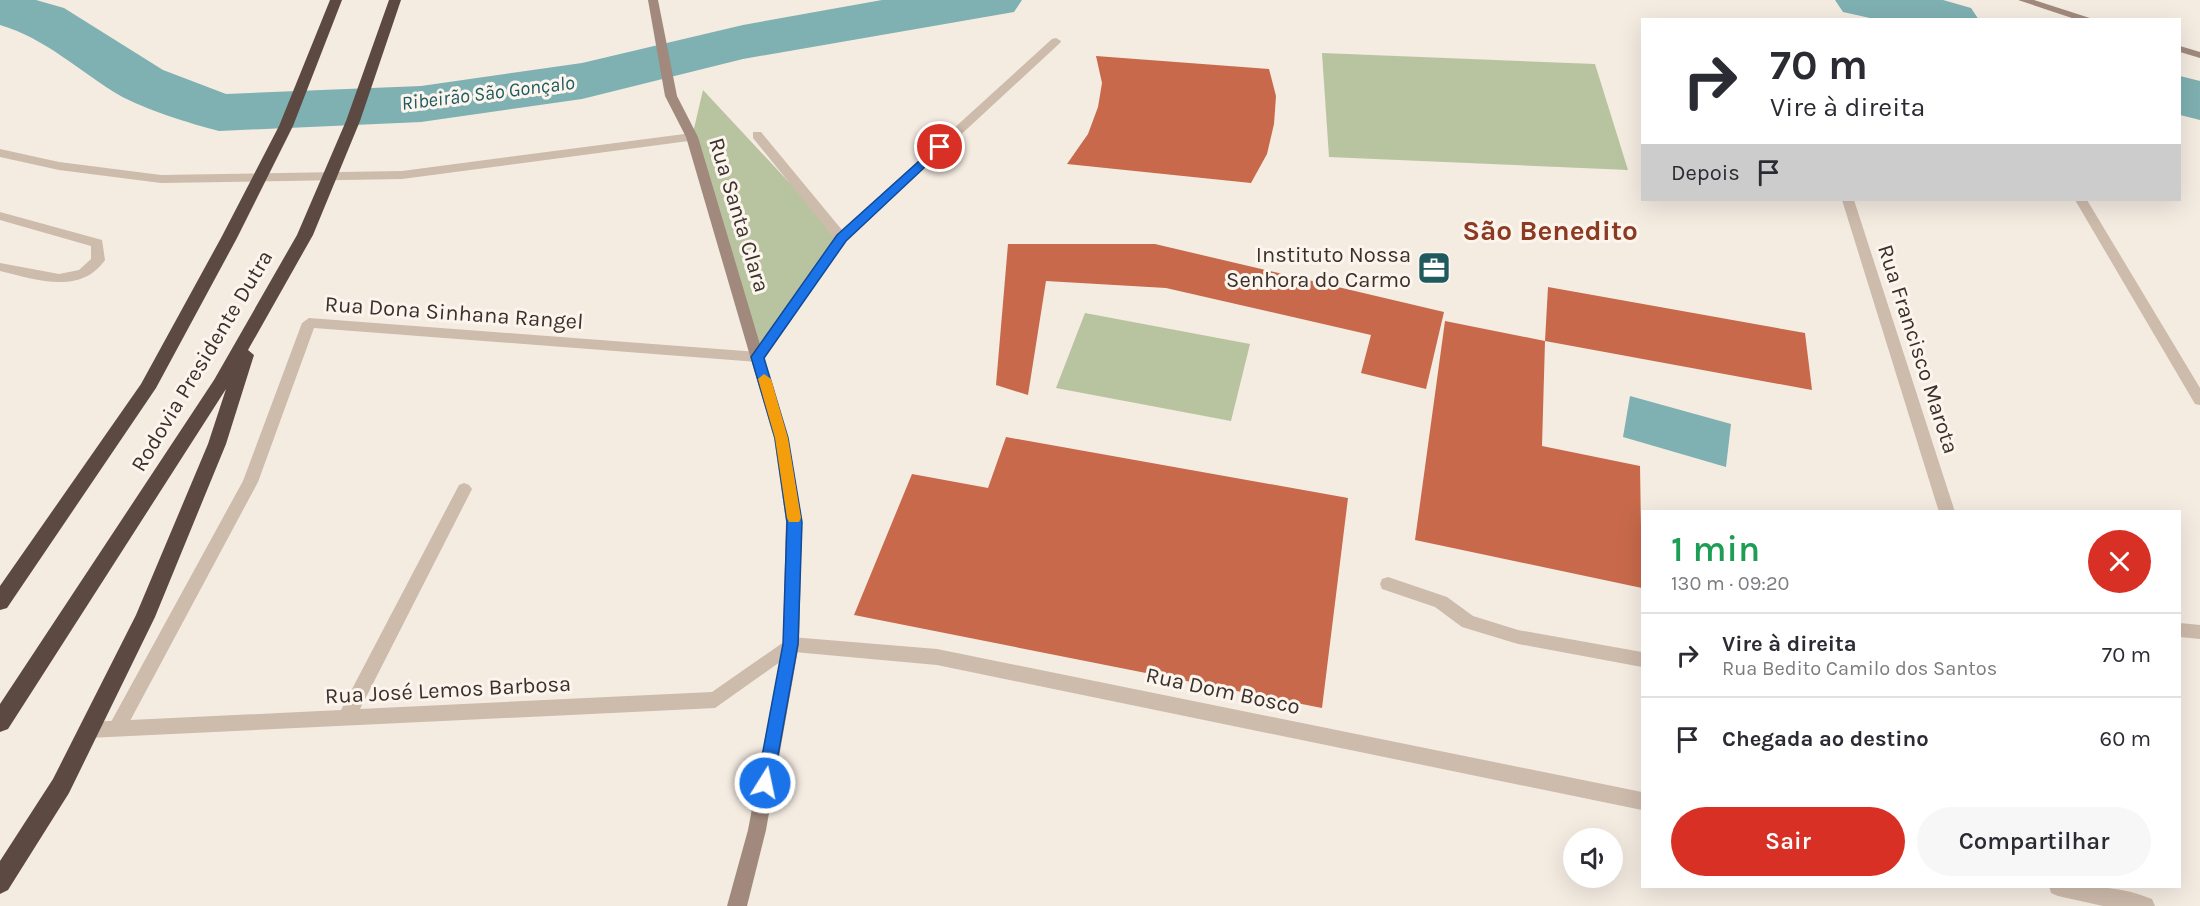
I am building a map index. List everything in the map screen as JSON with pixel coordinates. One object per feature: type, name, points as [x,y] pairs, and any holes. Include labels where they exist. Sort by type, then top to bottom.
[{"type":"highway","name":"Rodovia Presidente Dutra","points":[[0,602],[147,388],[229,238],[286,126],[336,0]]},
{"type":"highway","name":"Rodovia Presidente Dutra","points":[[0,722],[220,385],[305,235],[353,121],[395,0]]},
{"type":"highway","points":[[0,882],[61,786],[145,617],[217,444],[256,322]]},
{"type":"street","points":[[2023,0],[2084,18]]},
{"type":"street","name":"Rua Santa Clara","points":[[653,4],[671,96],[692,137],[781,438],[795,522],[790,644],[757,830],[737,906]]},
{"type":"street","points":[[758,357],[842,238],[1056,41]]},
{"type":"street","points":[[2181,49],[2200,55]]},
{"type":"street","points":[[757,135],[842,238]]},
{"type":"street","points":[[0,153],[59,166],[161,179],[402,175],[692,137]]},
{"type":"street","name":"Rua Francisco Marota","points":[[1848,201],[1946,510]]},
{"type":"street","points":[[2082,201],[2200,400]]},
{"type":"street","points":[[0,216],[97,243],[98,260],[82,274],[59,279],[0,267]]},
{"type":"street","name":"Rua Dona Sinhana Rangel","points":[[117,728],[250,482],[309,323],[758,357]]},
{"type":"street","points":[[346,718],[464,489]]},
{"type":"street","points":[[1388,584],[1441,602],[1468,622],[1518,637],[1641,660]]},
{"type":"street","points":[[2181,630],[2200,632]]},
{"type":"street","name":"Rua José Lemos Barbosa","points":[[88,730],[715,700],[790,644]]},
{"type":"street","name":"Rua Dom Bosco","points":[[790,644],[937,657],[1641,801]]},
{"type":"street","points":[[2067,888],[2145,906]]},
{"type":"green space","points":[[1322,53],[1595,64],[1628,170],[1329,157]]},
{"type":"green space","points":[[703,90],[841,238],[758,357],[692,137]]},
{"type":"green space","points":[[1085,313],[1250,344],[1231,421],[1056,388]]},
{"type":"water","points":[[1630,396],[1731,424],[1726,467],[1623,437]]},
{"type":"building","points":[[1096,56],[1269,69],[1276,96],[1274,124],[1267,154],[1251,183],[1067,164],[1088,134],[1098,107],[1102,83]]},
{"type":"building","points":[[1008,244],[1155,244],[1444,312],[1426,389],[1361,373],[1371,335],[1166,288],[1046,281],[1028,395],[996,385]]},
{"type":"building","points":[[1548,287],[1805,333],[1812,390],[1545,341]]},
{"type":"building","points":[[1445,321],[1545,341],[1542,446],[1640,466],[1641,588],[1415,540]]},
{"type":"building","points":[[1006,437],[1348,498],[1322,708],[854,615],[912,474],[988,488]]},
{"type":"waterway","name":"Ribeirão São Gonçalo","points":[[0,7],[44,20],[142,83],[219,113],[421,104],[582,81],[743,42],[898,14],[994,0]]},
{"type":"waterway","name":"Ribeirão São Gonçalo","points":[[1863,0],[1914,9],[1944,18]]},
{"type":"waterway","name":"Ribeirão São Gonçalo","points":[[2181,94],[2200,102]]},
{"type":"slow traffic","points":[[764,379],[781,438],[794,518]]},
{"type":"place","name":"Instituto Nossa Senhora do Carmo","points":[[1434,268]]},
{"type":"district","name":"São Benedito","points":[[1550,230]]},
{"type":"route","points":[[765,783],[790,644],[795,522],[781,438],[758,357],[842,238],[940,147]]}]
